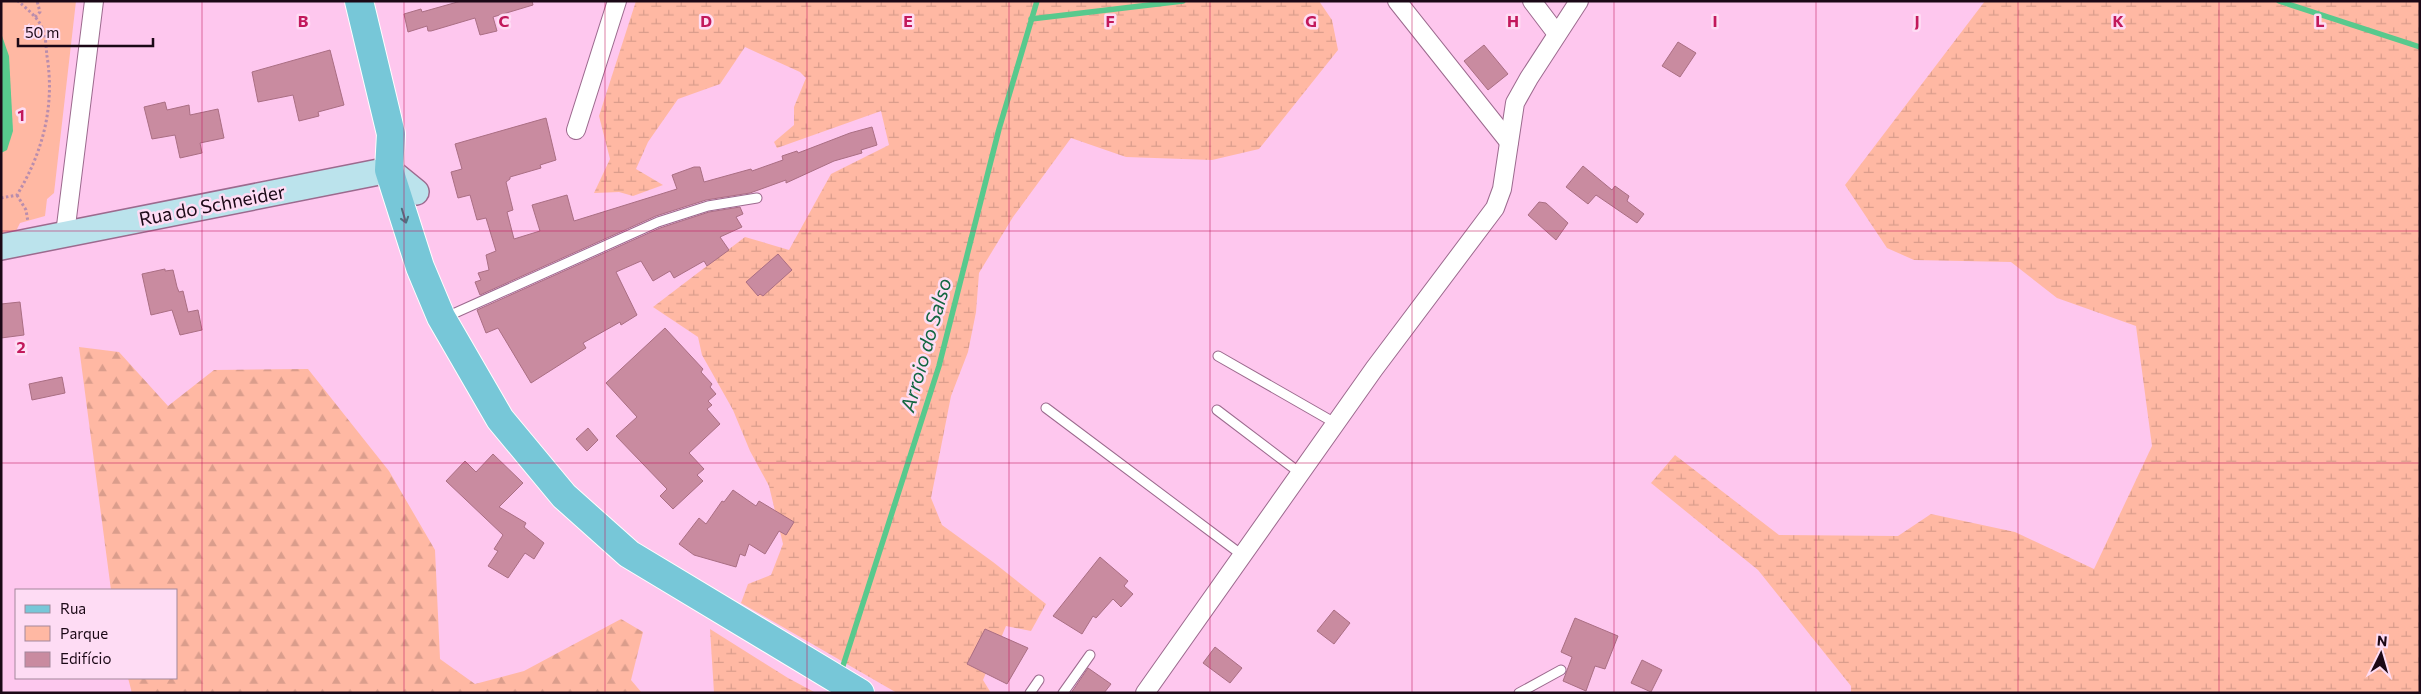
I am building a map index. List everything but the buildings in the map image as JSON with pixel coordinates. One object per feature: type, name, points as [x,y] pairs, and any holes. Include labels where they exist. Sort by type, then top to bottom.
[{"type":"main road","points":[[359,1],[391,134],[389,170],[420,267],[441,317],[500,419],[564,496],[630,554],[855,689]]},
{"type":"main road","points":[[391,134],[404,154],[455,313],[465,359]]},
{"type":"street","points":[[66,234],[94,1]]},
{"type":"street","points":[[576,130],[617,1]]},
{"type":"street","points":[[1397,1],[1509,142]]},
{"type":"street","points":[[1532,1],[1558,34]]},
{"type":"street","points":[[1145,693],[1335,423],[1495,208],[1502,190],[1515,103],[1579,1]]},
{"type":"street","points":[[389,170],[416,192]]},
{"type":"street","name":"Rua do Schneider","points":[[1,247],[389,170]]},
{"type":"lane","points":[[455,313],[658,222],[708,206],[757,198]]},
{"type":"lane","points":[[1218,356],[1335,423]]},
{"type":"lane","points":[[1046,408],[1242,555]]},
{"type":"lane","points":[[1217,410],[1300,473]]},
{"type":"lane","points":[[1062,693],[1090,655]]},
{"type":"lane","points":[[1519,693],[1560,670]]},
{"type":"lane","points":[[1030,693],[1040,680]]},
{"type":"path","points":[[17,195],[41,148],[50,100],[50,75],[43,30],[35,18],[18,1]]},
{"type":"path","points":[[35,18],[40,12],[38,1]]},
{"type":"path","points":[[1,198],[17,195]]},
{"type":"path","points":[[17,195],[26,210],[28,226]]},
{"type":"green space","points":[[1,1],[76,1],[54,193],[47,199],[45,216],[20,223],[16,231],[1,234]]},
{"type":"green space","points":[[636,1],[1319,1],[1332,20],[1338,50],[1259,149],[1212,160],[1126,157],[1071,138],[1013,217],[979,273],[976,312],[968,352],[951,396],[931,498],[942,525],[1046,604],[1031,631],[1006,626],[983,680],[991,693],[897,693],[741,603],[748,584],[771,575],[783,544],[769,486],[750,451],[733,410],[702,355],[698,337],[653,307],[745,237],[789,250],[831,174],[889,145],[881,111],[777,148],[774,142],[794,125],[794,107],[806,78],[800,72],[745,47],[720,84],[678,99],[648,142],[636,169],[663,185],[633,196],[619,192],[594,193],[610,159],[599,116]]},
{"type":"green space","points":[[1985,1],[2420,1],[2420,693],[1851,693],[1851,686],[1758,570],[1651,483],[1675,455],[1779,535],[1898,536],[1931,514],[2015,532],[2094,569],[2152,446],[2136,326],[2057,298],[2011,262],[1914,260],[1887,248],[1845,185]]},
{"type":"green space","points":[[79,347],[119,352],[168,406],[214,370],[308,369],[389,471],[435,550],[440,659],[475,684],[524,671],[621,619],[643,632],[631,680],[642,693],[132,693],[128,679],[178,679],[178,589],[111,589]]},
{"type":"green space","points":[[710,629],[788,678],[816,693],[714,693]]},
{"type":"shaded area","points":[[1,33],[9,56],[13,131],[7,150],[1,153]]},
{"type":"waterway","name":"Arroio do Salso","points":[[841,672],[939,366],[999,129],[1037,1]]},
{"type":"waterway","points":[[1031,19],[1183,1]]},
{"type":"waterway","points":[[2279,1],[2420,47]]}]
